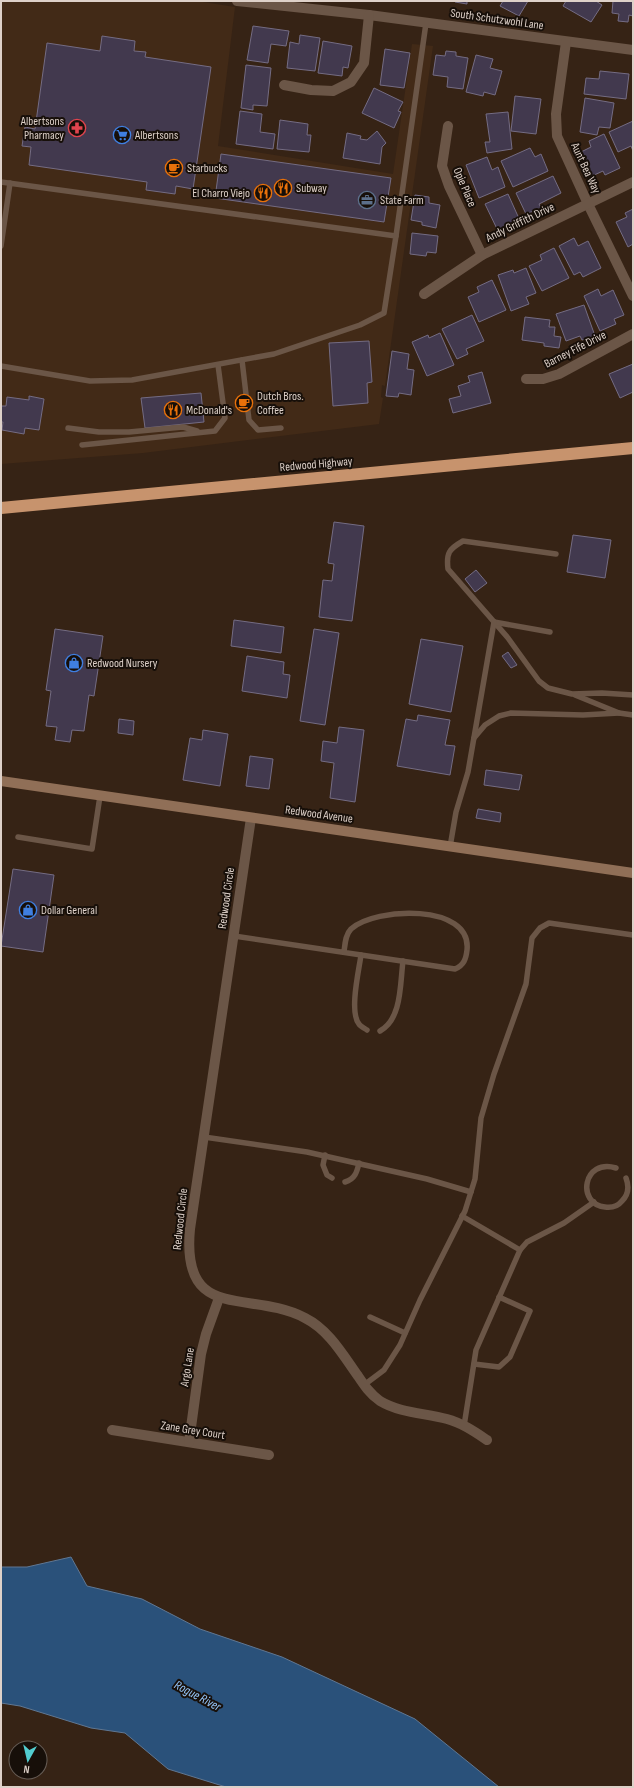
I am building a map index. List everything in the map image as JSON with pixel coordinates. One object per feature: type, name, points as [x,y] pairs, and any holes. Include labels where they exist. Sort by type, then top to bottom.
[{"type":"highway","name":"Redwood Highway","points":[[1,508],[633,448]]},
{"type":"main road","name":"Redwood Avenue","points":[[1,781],[633,873]]},
{"type":"street","name":"South Schutzwohl Lane","points":[[237,1],[369,15],[633,50]]},
{"type":"street","points":[[284,85],[312,90],[333,90],[350,82],[364,63],[369,15]]},
{"type":"street","name":"Aunt Bea Way","points":[[566,42],[556,114],[557,136],[633,296]]},
{"type":"street","name":"Opie Place","points":[[448,126],[442,166],[449,186],[482,255]]},
{"type":"street","name":"Andy Griffith Drive","points":[[424,294],[482,255],[633,182]]},
{"type":"street","name":"Barney Fife Drive","points":[[526,379],[543,379],[559,374],[633,334]]},
{"type":"street","name":"Redwood Circle","points":[[251,818],[190,1229],[189,1257],[191,1266],[199,1281],[211,1294],[219,1298],[272,1308],[305,1318],[320,1327],[334,1342],[364,1385],[379,1400],[393,1408],[448,1419],[464,1426],[487,1440]]},
{"type":"street","name":"Argo Lane","points":[[188,1442],[201,1354],[206,1334],[219,1298]]},
{"type":"street","name":"Zane Grey Court","points":[[112,1430],[269,1455]]},
{"type":"lane","points":[[1,366],[90,381],[132,380],[274,354],[360,325],[384,313],[426,23]]},
{"type":"lane","points":[[1,182],[396,236]]},
{"type":"lane","points":[[1,246],[10,183]]},
{"type":"lane","points":[[242,360],[249,420],[258,430],[281,428]]},
{"type":"lane","points":[[82,445],[215,431],[224,418],[218,365]]},
{"type":"lane","points":[[68,428],[99,432],[129,432],[183,427],[199,432]]},
{"type":"lane","points":[[556,554],[464,541],[452,548],[447,558],[448,569],[508,638],[539,681],[548,688],[572,694],[619,713]]},
{"type":"lane","points":[[494,622],[550,632]]},
{"type":"lane","points":[[450,847],[456,812],[468,772],[494,622]]},
{"type":"lane","points":[[572,694],[602,693],[633,695]]},
{"type":"lane","points":[[473,739],[485,725],[499,716],[511,713],[583,715],[619,713],[633,715]]},
{"type":"lane","points":[[18,837],[92,849],[100,796]]},
{"type":"lane","points":[[234,936],[455,969],[462,965],[465,959],[466,937],[462,929],[443,918],[397,913],[378,916],[362,922],[350,930],[345,940],[344,952]]},
{"type":"lane","points":[[364,1385],[384,1370],[400,1345],[462,1216],[475,1179],[481,1118],[494,1074],[526,984],[532,938],[540,928],[550,924],[633,935]]},
{"type":"lane","points":[[362,955],[356,992],[355,1012],[358,1024],[367,1030]]},
{"type":"lane","points":[[380,1031],[387,1027],[395,1014],[403,961]]},
{"type":"lane","points":[[204,1137],[325,1155],[471,1192]]},
{"type":"lane","points":[[325,1155],[323,1165],[327,1175],[332,1178]]},
{"type":"lane","points":[[345,1182],[355,1176],[359,1163]]},
{"type":"lane","points":[[616,1168],[603,1166],[597,1169],[588,1178],[587,1191],[594,1202],[607,1208],[620,1203],[628,1192],[626,1178]]},
{"type":"lane","points":[[464,1426],[476,1350],[520,1250],[527,1242],[564,1223],[594,1202]]},
{"type":"lane","points":[[462,1216],[520,1250]]},
{"type":"lane","points":[[474,1364],[499,1367],[510,1357],[530,1311],[500,1297]]},
{"type":"lane","points":[[370,1317],[405,1333]]},
{"type":"shaded area","points":[[1,1],[197,1],[235,7],[218,146],[393,174],[412,44],[433,46],[385,386],[382,385],[381,397],[383,398],[379,424],[143,453],[1,464]]},
{"type":"water","name":"Rogue River","points":[[71,1557],[87,1586],[142,1599],[200,1629],[282,1657],[415,1719],[499,1787],[226,1787],[168,1769],[125,1733],[91,1728],[20,1706],[1,1703],[1,1567],[27,1567]]},
{"type":"building","points":[[467,1],[467,4],[455,2]]},
{"type":"building","points":[[503,1],[528,1],[519,16],[500,6]]},
{"type":"building","points":[[566,1],[596,1],[602,5],[591,22],[563,6]]},
{"type":"building","points":[[613,1],[633,1],[633,16],[629,15],[628,22],[618,21],[619,14],[612,13]]},
{"type":"building","points":[[253,26],[289,31],[286,46],[271,44],[268,63],[247,60]]},
{"type":"building","points":[[300,35],[320,38],[315,71],[287,68],[290,42],[299,44]]},
{"type":"building","points":[[102,36],[135,41],[134,51],[146,52],[145,57],[211,67],[193,189],[176,186],[175,194],[146,190],[147,182],[29,165],[31,147],[22,146],[25,127],[35,129],[47,43],[100,51]]},
{"type":"building","points":[[323,41],[352,46],[348,68],[343,67],[342,76],[318,73]]},
{"type":"building","points":[[385,49],[410,53],[404,88],[380,85]]},
{"type":"building","points":[[446,51],[456,52],[456,56],[468,58],[463,89],[447,87],[448,77],[433,75],[436,55],[445,56]]},
{"type":"building","points":[[476,55],[493,59],[490,68],[502,71],[495,95],[484,92],[483,96],[466,92]]},
{"type":"building","points":[[246,65],[271,68],[267,106],[253,105],[253,110],[241,108]]},
{"type":"building","points":[[600,71],[629,74],[626,99],[584,94],[586,78],[599,79]]},
{"type":"building","points":[[374,88],[403,102],[398,111],[401,112],[394,128],[362,113]]},
{"type":"building","points":[[515,96],[541,99],[536,134],[511,131]]},
{"type":"building","points":[[585,98],[614,103],[610,128],[599,127],[597,135],[580,132]]},
{"type":"building","points":[[240,111],[262,114],[260,132],[275,134],[273,149],[236,144]]},
{"type":"building","points":[[508,112],[512,149],[487,153],[485,142],[490,142],[486,114]]},
{"type":"building","points":[[280,120],[308,124],[307,135],[311,135],[309,152],[277,149]]},
{"type":"building","points":[[633,121],[633,151],[631,146],[618,152],[609,132]]},
{"type":"building","points":[[377,131],[386,143],[382,147],[380,164],[343,158],[347,133],[361,136],[360,139],[367,140]]},
{"type":"building","points":[[604,134],[620,168],[605,175],[603,171],[592,176],[581,152],[591,147],[589,141]]},
{"type":"building","points":[[530,148],[535,157],[541,154],[548,171],[513,187],[501,161]]},
{"type":"building","points":[[221,154],[391,178],[384,222],[215,198]]},
{"type":"building","points":[[487,157],[492,170],[498,167],[505,187],[479,198],[466,165]]},
{"type":"building","points":[[553,176],[561,193],[539,204],[541,208],[526,214],[516,193]]},
{"type":"building","points":[[508,194],[521,223],[499,233],[485,204]]},
{"type":"building","points":[[415,195],[429,197],[429,203],[440,205],[436,228],[422,225],[422,222],[411,220]]},
{"type":"building","points":[[633,209],[633,244],[628,247],[616,222],[627,217],[625,213]]},
{"type":"building","points":[[412,233],[438,236],[436,253],[427,252],[426,256],[410,254]]},
{"type":"building","points":[[574,238],[578,246],[588,241],[601,268],[583,277],[580,272],[574,275],[559,246]]},
{"type":"building","points":[[554,248],[569,278],[542,291],[529,266],[542,260],[540,255]]},
{"type":"building","points":[[526,268],[536,293],[526,297],[529,304],[511,311],[498,275],[513,270],[514,273]]},
{"type":"building","points":[[492,280],[506,310],[479,322],[468,297],[479,292],[477,287]]},
{"type":"building","points":[[598,289],[601,296],[613,290],[624,315],[614,319],[616,324],[600,331],[584,296]]},
{"type":"building","points":[[584,305],[595,336],[582,340],[580,336],[566,341],[556,314]]},
{"type":"building","points":[[472,315],[484,341],[466,349],[468,354],[457,359],[442,329]]},
{"type":"building","points":[[525,317],[550,320],[549,327],[555,327],[554,336],[561,337],[559,348],[544,346],[544,343],[522,340]]},
{"type":"building","points":[[440,333],[454,365],[427,376],[412,342],[428,335],[429,338]]},
{"type":"building","points":[[369,341],[372,382],[367,383],[368,403],[333,406],[329,343]]},
{"type":"building","points":[[392,351],[409,354],[407,369],[414,370],[411,395],[399,393],[398,397],[386,396]]},
{"type":"building","points":[[633,364],[633,392],[620,398],[609,374]]},
{"type":"building","points":[[482,372],[491,403],[453,413],[449,399],[461,396],[458,386],[470,382],[468,376]]},
{"type":"building","points":[[201,393],[204,422],[145,428],[141,398]]},
{"type":"building","points":[[29,396],[44,399],[39,430],[25,428],[24,434],[2,430],[3,422],[1,422],[1,406],[6,406],[7,397],[29,400]]},
{"type":"building","points":[[334,522],[364,526],[352,621],[319,617],[323,580],[332,581],[334,564],[328,563]]},
{"type":"building","points":[[573,535],[611,540],[605,578],[567,572]]},
{"type":"building","points":[[476,570],[487,583],[475,592],[465,579]]},
{"type":"building","points":[[234,620],[284,627],[281,653],[231,646]]},
{"type":"building","name":"Redwood Nursery","points":[[55,629],[103,636],[94,696],[89,695],[84,731],[72,730],[70,742],[55,740],[57,727],[46,726],[51,691],[46,690]]},
{"type":"building","points":[[314,629],[339,633],[325,725],[300,721]]},
{"type":"building","points":[[421,639],[463,646],[451,712],[409,704]]},
{"type":"building","points":[[508,652],[517,665],[511,668],[502,656]]},
{"type":"building","points":[[247,656],[284,662],[283,674],[290,675],[287,698],[242,691]]},
{"type":"building","points":[[418,715],[450,720],[445,745],[455,746],[450,775],[397,766],[406,719],[417,721]]},
{"type":"building","points":[[119,719],[134,721],[133,735],[118,733]]},
{"type":"building","points":[[339,727],[364,730],[355,802],[330,798],[334,763],[321,761],[323,741],[337,743]]},
{"type":"building","points":[[203,730],[228,734],[220,786],[183,780],[190,738],[202,740]]},
{"type":"building","points":[[250,756],[273,759],[269,789],[246,786]]},
{"type":"building","points":[[486,770],[522,775],[519,790],[484,785]]},
{"type":"building","points":[[478,809],[501,813],[500,822],[476,818]]},
{"type":"building","name":"Dollar General","points":[[13,869],[54,875],[43,952],[1,946]]},
{"type":"place","name":"Albertsons Pharmacy","points":[[77,128]]},
{"type":"place","name":"Albertsons","points":[[122,135]]},
{"type":"place","name":"Starbucks","points":[[174,168]]},
{"type":"place","name":"Subway","points":[[283,188]]},
{"type":"place","name":"El Charro Viejo","points":[[263,193]]},
{"type":"place","name":"State Farm","points":[[367,200]]},
{"type":"place","name":"Dutch Bros. Coffee","points":[[244,403]]},
{"type":"place","name":"McDonald's","points":[[173,410]]},
{"type":"place","name":"Redwood Nursery","points":[[74,663]]},
{"type":"place","name":"Dollar General","points":[[28,910]]}]
